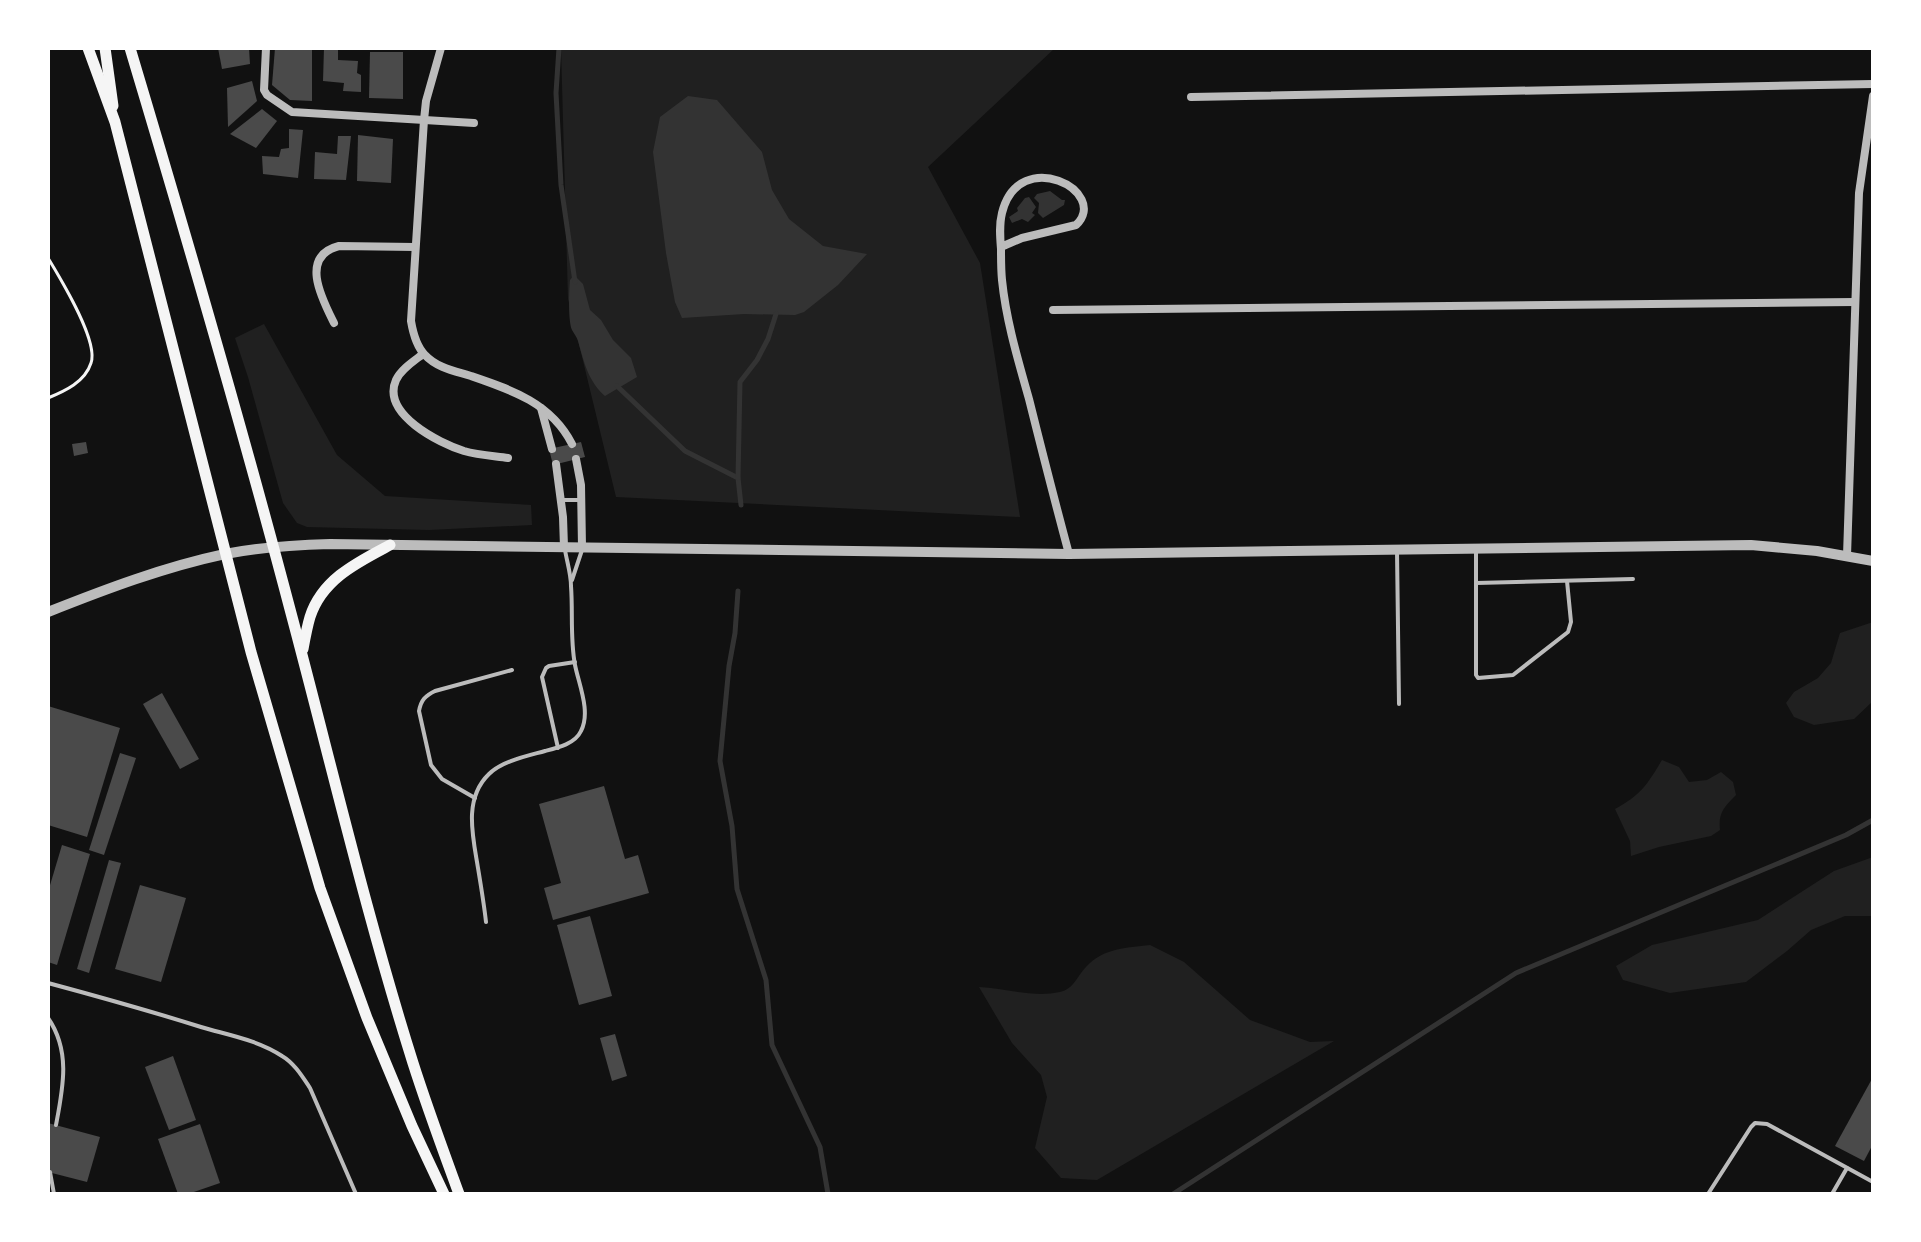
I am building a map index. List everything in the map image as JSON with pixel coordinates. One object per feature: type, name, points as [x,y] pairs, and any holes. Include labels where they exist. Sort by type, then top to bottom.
[{"type":"main road","points":[[88,48],[115,122],[251,652],[320,888],[373,1031],[444,1194]]},
{"type":"main road","points":[[105,48],[115,122]]},
{"type":"main road","points":[[130,48],[273,547],[395,1003],[459,1194]]},
{"type":"main road","points":[[302,655],[310,616],[318,598],[351,566],[390,545]]},
{"type":"street","points":[[266,48],[264,90],[292,112],[474,123]]},
{"type":"street","points":[[441,48],[426,101],[424,120],[411,321],[414,335],[423,354],[444,368],[514,391],[541,407],[559,422],[572,444]]},
{"type":"street","points":[[1191,97],[1873,84]]},
{"type":"street","points":[[1847,556],[1859,193],[1873,96]]},
{"type":"street","points":[[1001,247],[1022,238],[1076,225],[1085,212],[1084,203],[1073,190],[1054,178],[1035,178],[1015,188],[1003,206],[999,229],[1009,324],[1069,554]]},
{"type":"street","points":[[334,323],[318,284],[318,261],[323,253],[339,246],[415,247]]},
{"type":"street","points":[[1053,310],[1855,302]]},
{"type":"street","points":[[423,354],[397,377],[394,386],[397,406],[427,434],[445,444],[468,452],[508,458]]},
{"type":"street","points":[[541,407],[552,449]]},
{"type":"street","points":[[576,459],[581,485],[582,547]]},
{"type":"street","points":[[556,464],[564,547]]},
{"type":"street","points":[[48,612],[107,589],[226,554],[273,547],[330,544],[1069,554],[1751,545],[1817,551],[1873,561]]},
{"type":"lane","points":[[561,500],[582,500]]},
{"type":"lane","points":[[486,922],[472,831],[472,813],[479,786],[501,766],[558,748],[579,736],[585,718],[575,662],[571,582],[564,547]]},
{"type":"lane","points":[[571,582],[582,547]]},
{"type":"lane","points":[[1476,548],[1476,675],[1479,678],[1513,675],[1568,632],[1571,622],[1567,581]]},
{"type":"lane","points":[[1397,549],[1399,704]]},
{"type":"lane","points":[[1476,583],[1633,579]]},
{"type":"lane","points":[[558,748],[542,677],[549,666],[575,662]]},
{"type":"lane","points":[[475,798],[442,779],[431,765],[420,703],[426,695],[435,691],[512,670]]},
{"type":"lane","points":[[48,983],[240,1038],[284,1057],[310,1088],[356,1194]]},
{"type":"lane","points":[[48,1018],[61,1047],[65,1069],[56,1125]]},
{"type":"lane","points":[[1708,1194],[1755,1123],[1767,1124],[1873,1182]]},
{"type":"lane","points":[[1832,1194],[1847,1168]]},
{"type":"lane","points":[[50,1172],[54,1194]]},
{"type":"path","points":[[48,258],[82,320],[93,356],[82,378],[48,398]]},
{"type":"shaded area","points":[[561,48],[1055,48],[928,167],[980,263],[1020,517],[616,497],[568,299]]},
{"type":"shaded area","points":[[688,96],[717,100],[762,152],[772,190],[789,219],[823,246],[867,254],[838,285],[804,312],[795,315],[682,318],[675,302],[666,253],[653,152],[660,117]]},
{"type":"shaded area","points":[[1050,191],[1065,200],[1064,205],[1043,218],[1038,213],[1039,203],[1034,198],[1037,194]]},
{"type":"shaded area","points":[[1029,197],[1036,207],[1032,213],[1035,215],[1028,222],[1022,219],[1012,223],[1009,217]]},
{"type":"shaded area","points":[[574,275],[583,284],[590,310],[631,358],[637,377],[605,396],[591,378],[572,330],[569,305],[570,280]]},
{"type":"shaded area","points":[[264,324],[337,455],[385,496],[531,505],[532,525],[429,530],[307,527],[297,523],[283,503],[235,338]]},
{"type":"shaded area","points":[[1873,622],[1873,701],[1854,719],[1814,725],[1794,717],[1786,703],[1794,692],[1818,678],[1831,663],[1840,633]]},
{"type":"shaded area","points":[[1662,760],[1679,767],[1689,782],[1707,780],[1721,772],[1733,782],[1736,795],[1723,811],[1720,830],[1711,836],[1631,856],[1630,841],[1615,809],[1643,789]]},
{"type":"shaded area","points":[[1873,857],[1873,916],[1845,916],[1811,930],[1746,982],[1670,993],[1623,980],[1616,966],[1652,945],[1758,920],[1834,871]]},
{"type":"shaded area","points":[[1150,945],[1184,962],[1250,1020],[1310,1042],[1334,1041],[1097,1180],[1061,1178],[1035,1148],[1047,1097],[1041,1075],[1012,1043],[979,987],[1029,993],[1060,992],[1072,985],[1086,967],[1100,956],[1115,950]]},
{"type":"building","points":[[218,48],[249,48],[250,64],[222,69]]},
{"type":"building","points":[[275,48],[312,48],[312,101],[290,100],[272,85]]},
{"type":"building","points":[[324,48],[338,48],[338,60],[358,61],[361,92],[343,91],[344,83],[323,81]]},
{"type":"building","points":[[370,52],[403,52],[403,99],[369,98]]},
{"type":"building","points":[[252,81],[257,101],[228,127],[227,88]]},
{"type":"building","points":[[262,109],[277,121],[256,148],[230,134]]},
{"type":"building","points":[[289,129],[303,130],[298,178],[263,174],[262,156],[279,157],[281,149],[289,148]]},
{"type":"building","points":[[358,135],[393,139],[391,183],[357,181]]},
{"type":"building","points":[[338,136],[351,136],[346,180],[314,179],[315,152],[337,154]]},
{"type":"building","points":[[86,442],[88,453],[74,456],[72,444]]},
{"type":"building","points":[[581,442],[585,457],[553,465],[549,449]]},
{"type":"building","points":[[162,693],[199,759],[180,769],[143,704]]},
{"type":"building","points":[[48,706],[120,728],[87,837],[48,825]]},
{"type":"building","points":[[120,753],[136,758],[104,855],[89,850]]},
{"type":"building","points":[[604,786],[625,859],[638,855],[649,893],[553,920],[544,888],[561,883],[539,804]]},
{"type":"building","points":[[62,845],[90,854],[57,965],[48,962],[48,892]]},
{"type":"building","points":[[109,860],[121,863],[89,973],[77,969]]},
{"type":"building","points":[[140,885],[186,898],[161,982],[115,969]]},
{"type":"building","points":[[590,916],[612,996],[579,1005],[557,925]]},
{"type":"building","points":[[615,1034],[627,1076],[612,1081],[600,1038]]},
{"type":"building","points":[[173,1056],[196,1120],[169,1130],[145,1067]]},
{"type":"building","points":[[1873,1077],[1873,1144],[1864,1161],[1835,1146]]},
{"type":"building","points":[[48,1123],[100,1137],[87,1182],[48,1172]]},
{"type":"building","points":[[200,1124],[220,1183],[188,1194],[178,1194],[158,1139]]},
{"type":"waterway","points":[[559,48],[556,93],[561,185],[575,282]]},
{"type":"waterway","points":[[738,478],[740,382],[757,360],[776,314]]},
{"type":"waterway","points":[[617,386],[685,451],[738,478],[741,505]]},
{"type":"waterway","points":[[738,591],[720,761],[732,826],[737,889],[766,980],[772,1045],[820,1147],[828,1194]]},
{"type":"waterway","points":[[1173,1194],[1516,973],[1846,835],[1873,820]]}]
